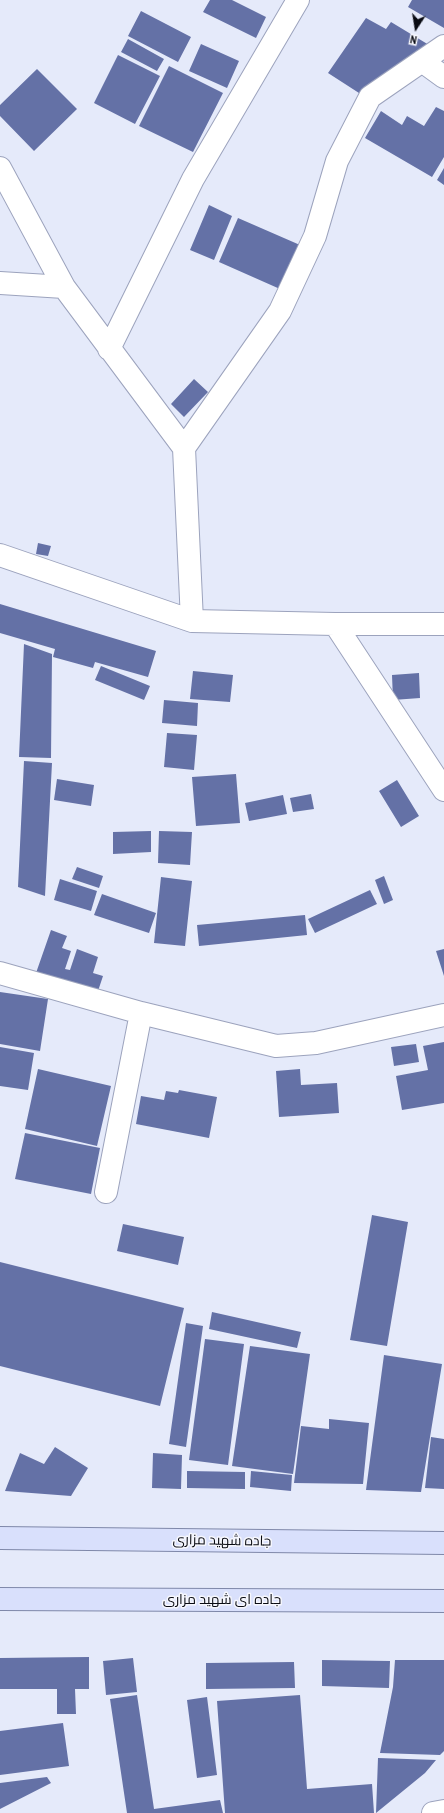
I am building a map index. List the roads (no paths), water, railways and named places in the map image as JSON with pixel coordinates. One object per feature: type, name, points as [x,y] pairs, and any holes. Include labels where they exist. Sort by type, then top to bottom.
[{"type":"main road","name":"جاده شهید مزاری","points":[[0,1538],[444,1543]]},
{"type":"main road","name":"جاده ای شهید مزاری","points":[[0,1599],[444,1601]]},
{"type":"street","points":[[109,349],[193,179],[298,0]]},
{"type":"street","points":[[184,448],[280,311],[315,236],[337,161],[370,97],[444,46]]},
{"type":"street","points":[[422,61],[444,77]]},
{"type":"street","points":[[0,168],[64,287],[184,448],[192,621]]},
{"type":"street","points":[[0,283],[64,287]]},
{"type":"street","points":[[0,555],[192,621],[335,624],[444,624]]},
{"type":"street","points":[[335,624],[444,790]]},
{"type":"street","points":[[0,973],[141,1013],[276,1046],[316,1043],[444,1015]]},
{"type":"street","points":[[106,1192],[141,1013]]},
{"type":"street","points":[[433,1813],[444,1811]]}]
